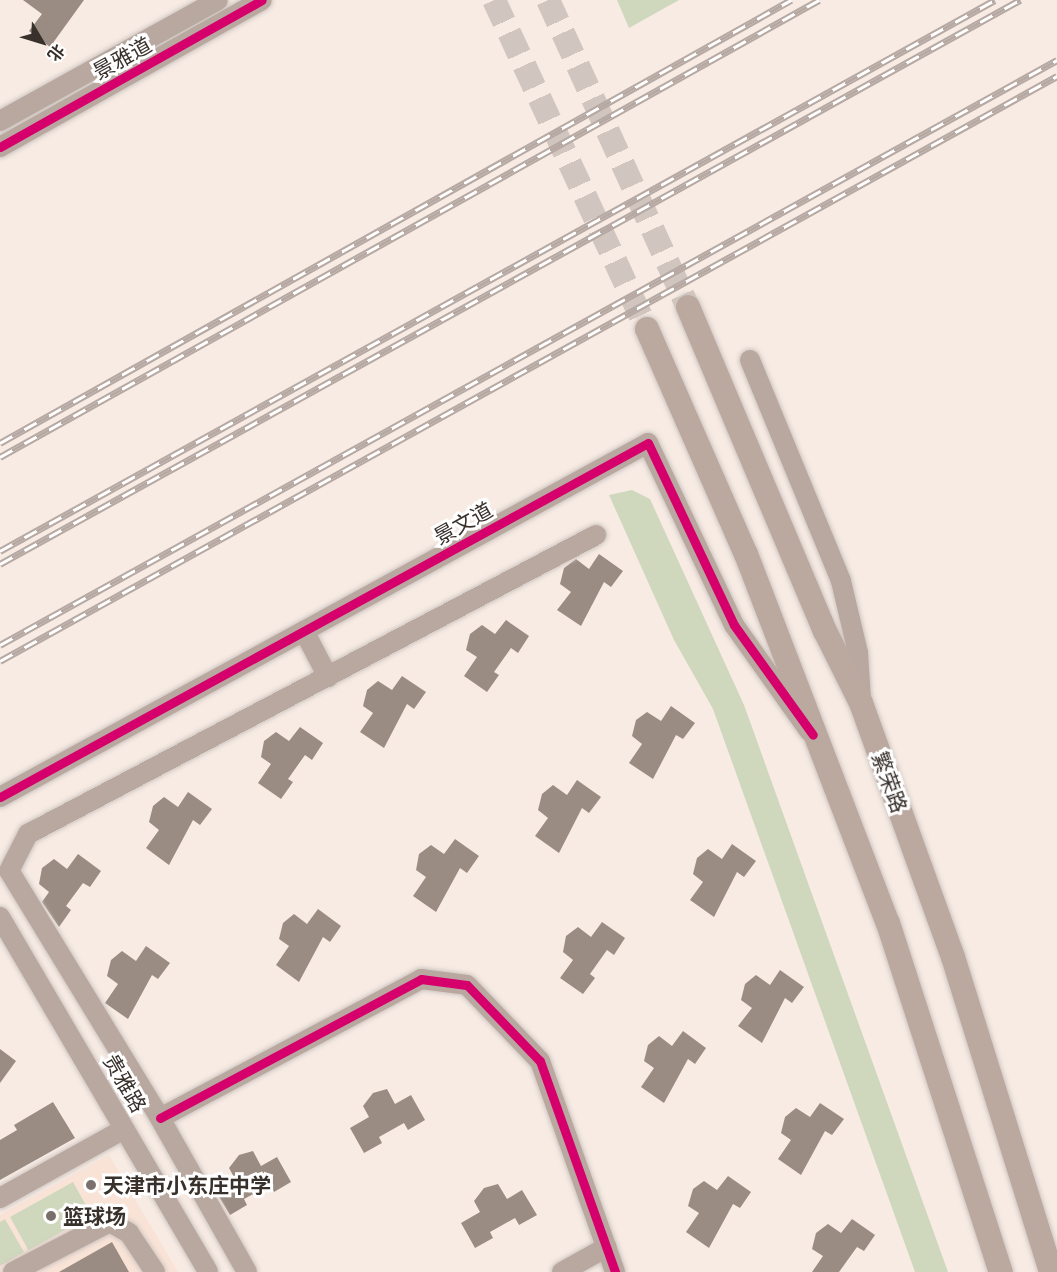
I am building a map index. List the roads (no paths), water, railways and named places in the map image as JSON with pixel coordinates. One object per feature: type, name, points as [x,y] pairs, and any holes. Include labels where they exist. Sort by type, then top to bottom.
[{"type":"main road","name":"繁荣路","points":[[688,307],[825,631],[861,703],[953,957],[1051,1272]]},
{"type":"main road","points":[[648,329],[746,554],[813,735],[888,923],[1001,1272]]},
{"type":"main road","points":[[1037,1272],[1040,1238]]},
{"type":"main road","points":[[990,1272],[993,1243]]},
{"type":"street","name":"景雅道","points":[[0,121],[218,0]]},
{"type":"street","name":"景雅道","points":[[0,147],[262,0]]},
{"type":"street","points":[[750,360],[841,581],[858,653],[861,703]]},
{"type":"street","name":"景文道","points":[[0,797],[648,443],[734,625],[813,735]]},
{"type":"street","points":[[247,1272],[160,1118],[9,872],[28,834],[596,535]]},
{"type":"street","points":[[304,631],[328,677]]},
{"type":"street","name":"贵雅路","points":[[0,917],[208,1272]]},
{"type":"street","points":[[160,1118],[421,979],[467,985],[540,1061],[615,1272]]},
{"type":"street","points":[[0,1198],[124,1129]]},
{"type":"street","points":[[13,1272],[110,1222],[129,1233],[155,1272]]},
{"type":"street","points":[[562,1272],[607,1247]]},
{"type":"tunnel","points":[[494,0],[647,329]]},
{"type":"tunnel","points":[[548,0],[688,307]]},
{"type":"railway","points":[[0,443],[791,0]]},
{"type":"railway","points":[[0,457],[819,0]]},
{"type":"railway","points":[[0,551],[995,0]]},
{"type":"railway","points":[[0,564],[1020,0]]},
{"type":"railway","points":[[0,645],[1057,60]]},
{"type":"railway","points":[[0,661],[1057,76]]},
{"type":"place","name":"天津市小东庄中学","points":[[91,1185]]},
{"type":"place","name":"篮球场","points":[[51,1216]]}]
